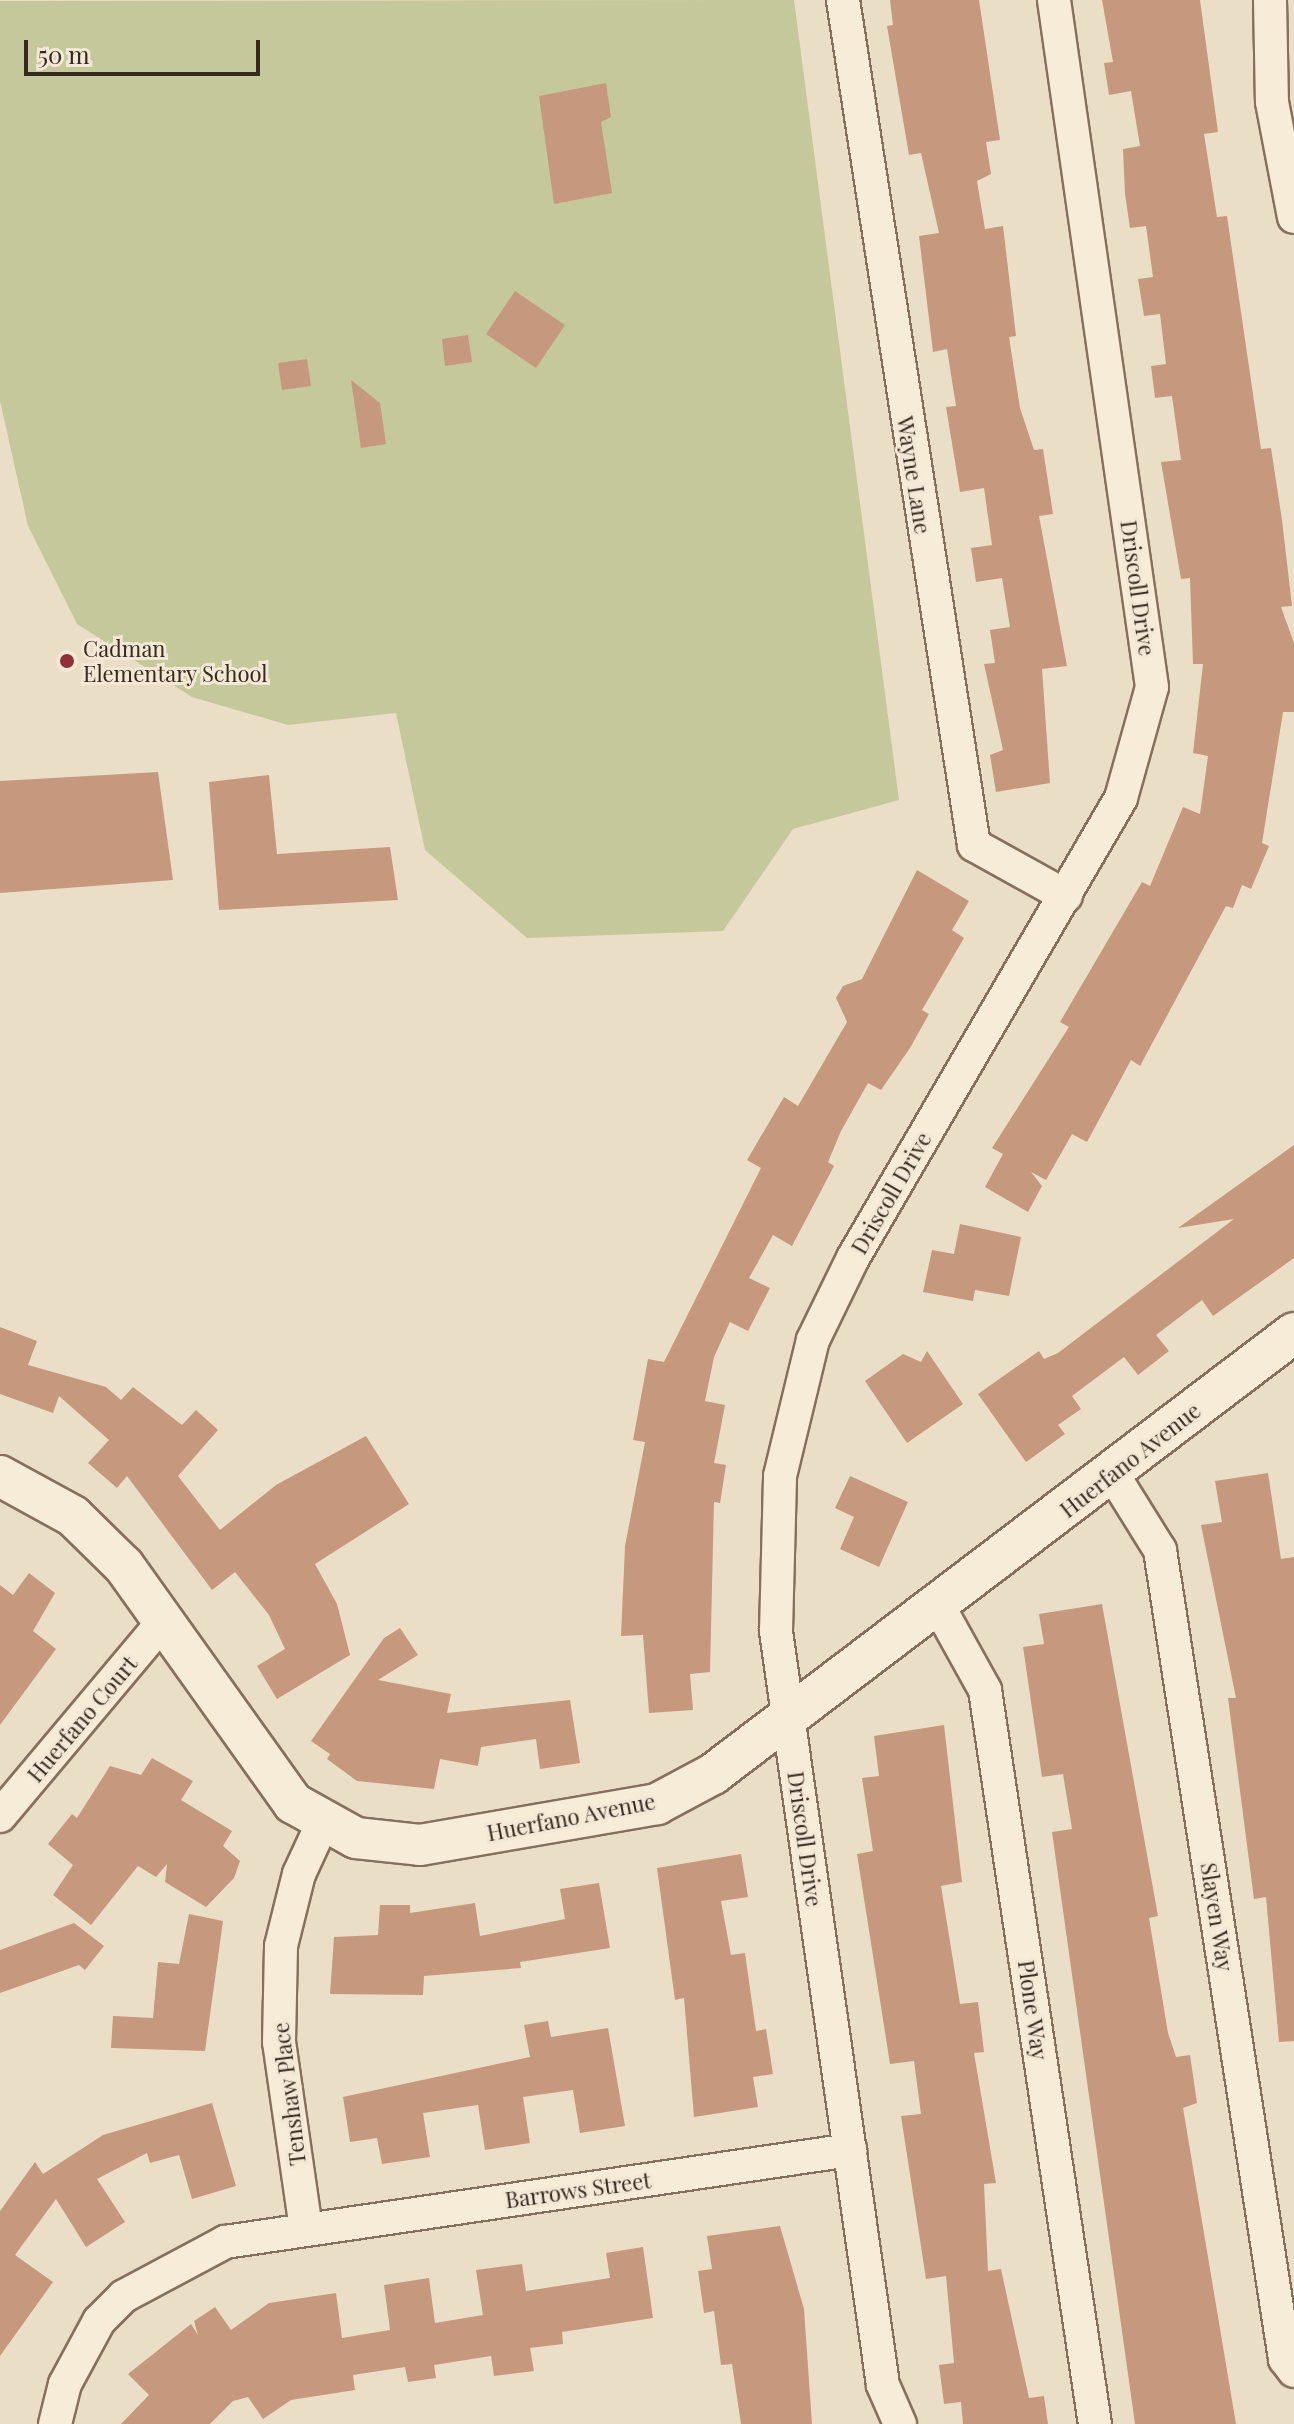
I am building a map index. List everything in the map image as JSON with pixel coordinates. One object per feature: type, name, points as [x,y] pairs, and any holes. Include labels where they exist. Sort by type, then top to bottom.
[{"type":"street","name":"Wayne Lane","points":[[843,0],[974,845],[1066,896]]},
{"type":"street","name":"Driscoll Drive","points":[[900,2424],[883,2385],[776,1631],[780,1476],[813,1340],[853,1258],[1121,798],[1152,687],[1054,0]]},
{"type":"street","points":[[1270,0],[1272,102],[1294,217]]},
{"type":"street","name":"Huerfano Avenue","points":[[0,1476],[73,1516],[124,1566],[293,1803],[356,1838],[420,1845],[657,1804],[713,1774],[939,1607],[1292,1338]]},
{"type":"street","name":"Slayen Way","points":[[1112,1473],[1160,1550],[1285,2359],[1294,2371]]},
{"type":"street","name":"Plone Way","points":[[939,1607],[985,1690],[1095,2424]]},
{"type":"street","name":"Huerfano Court","points":[[0,1816],[163,1622]]},
{"type":"street","name":"Tenshaw Place","points":[[306,2229],[279,2042],[281,1946],[299,1874],[323,1822]]},
{"type":"street","name":"Barrows Street","points":[[55,2424],[78,2359],[99,2321],[124,2296],[190,2255],[306,2229],[850,2150]]},
{"type":"green space","points":[[794,0],[899,800],[793,829],[723,931],[527,938],[425,850],[396,713],[288,725],[192,697],[77,624],[28,526],[0,401],[0,1]]},
{"type":"building","points":[[890,0],[979,0],[1000,140],[986,142],[991,174],[977,181],[985,229],[1003,226],[1016,336],[1009,337],[1020,408],[1034,450],[1043,449],[1053,514],[1039,516],[1067,666],[1042,669],[1050,783],[996,792],[990,755],[1003,750],[984,664],[995,663],[990,630],[1010,627],[1002,578],[976,582],[971,548],[992,545],[984,488],[960,492],[946,407],[956,406],[947,349],[933,352],[919,236],[939,233],[921,153],[909,155],[887,26],[893,25]]},
{"type":"building","points":[[1102,0],[1200,0],[1218,132],[1204,134],[1217,217],[1227,216],[1261,449],[1271,448],[1292,606],[1281,607],[1294,643],[1294,712],[1283,712],[1262,843],[1269,846],[1251,889],[1242,885],[1233,908],[1226,906],[1140,1066],[1131,1060],[1087,1142],[1072,1134],[1046,1180],[1031,1172],[1042,1186],[1028,1212],[985,1187],[1003,1154],[992,1148],[1069,1027],[1060,1022],[1142,882],[1150,886],[1183,807],[1200,814],[1208,756],[1193,753],[1203,664],[1193,664],[1190,578],[1181,579],[1161,462],[1181,460],[1172,396],[1155,398],[1151,366],[1166,364],[1160,314],[1144,316],[1138,279],[1153,277],[1146,226],[1130,228],[1125,194],[1123,149],[1140,146],[1131,91],[1109,95],[1104,63],[1113,62]]},
{"type":"building","points":[[606,83],[611,117],[601,122],[612,193],[554,204],[539,96]]},
{"type":"building","points":[[515,291],[565,325],[536,368],[486,334]]},
{"type":"building","points":[[468,335],[472,362],[445,366],[442,339]]},
{"type":"building","points":[[307,359],[311,386],[282,390],[278,363]]},
{"type":"building","points":[[351,380],[380,403],[386,444],[361,448]]},
{"type":"building","points":[[158,772],[173,880],[0,893],[0,781]]},
{"type":"building","points":[[269,775],[277,854],[390,847],[398,900],[219,910],[209,782]]},
{"type":"building","points":[[917,870],[969,901],[952,930],[964,938],[922,1010],[929,1014],[910,1048],[881,1090],[868,1083],[841,1131],[828,1162],[834,1166],[792,1246],[773,1235],[749,1278],[770,1288],[748,1331],[730,1322],[714,1357],[705,1401],[725,1405],[714,1463],[726,1465],[720,1503],[714,1502],[710,1672],[690,1674],[693,1710],[649,1713],[643,1635],[621,1636],[625,1546],[645,1442],[633,1440],[648,1359],[664,1362],[761,1168],[747,1160],[784,1097],[798,1106],[847,1022],[836,998],[843,986],[862,979]]},
{"type":"building","points":[[1294,1145],[1294,1258],[1213,1316],[1202,1300],[1156,1335],[1169,1351],[1138,1375],[1124,1357],[1072,1396],[1081,1409],[1058,1425],[1065,1434],[1026,1462],[978,1394],[1039,1351],[1044,1359],[1058,1353],[1234,1219],[1178,1228]]},
{"type":"building","points":[[960,1224],[1021,1237],[1009,1296],[975,1290],[973,1301],[923,1292],[932,1250],[954,1254]]},
{"type":"building","points":[[0,1327],[37,1341],[28,1365],[106,1387],[121,1400],[133,1387],[182,1425],[196,1410],[218,1430],[178,1476],[220,1530],[276,1485],[366,1436],[409,1504],[315,1564],[337,1604],[350,1655],[277,1699],[257,1666],[285,1649],[269,1615],[235,1572],[212,1590],[127,1476],[117,1488],[88,1463],[109,1440],[59,1396],[53,1413],[0,1394]]},
{"type":"building","points":[[927,1351],[963,1404],[907,1443],[865,1381],[903,1354],[921,1362]]},
{"type":"building","points":[[1268,1473],[1281,1559],[1294,1557],[1294,2041],[1279,2042],[1266,1897],[1254,1899],[1228,1698],[1236,1698],[1201,1525],[1222,1522],[1215,1481]]},
{"type":"building","points":[[850,1476],[908,1502],[879,1567],[840,1549],[854,1517],[835,1508]]},
{"type":"building","points":[[29,1573],[55,1593],[33,1631],[56,1649],[0,1725],[0,1585],[13,1595]]},
{"type":"building","points":[[1102,1604],[1158,1916],[1149,1918],[1168,2033],[1176,2057],[1190,2055],[1197,2103],[1183,2108],[1236,2424],[1135,2424],[1052,1832],[1072,1829],[1063,1774],[1042,1777],[1023,1647],[1044,1644],[1039,1614]]},
{"type":"building","points":[[400,1628],[418,1655],[378,1680],[451,1694],[447,1713],[570,1700],[580,1763],[540,1769],[536,1739],[481,1747],[478,1766],[440,1759],[434,1789],[357,1781],[327,1759],[330,1754],[311,1741],[384,1638]]},
{"type":"building","points":[[944,1725],[962,1882],[941,1886],[960,2004],[978,2002],[984,2052],[974,2053],[996,2183],[984,2184],[988,2271],[1001,2269],[1029,2398],[1044,2396],[1048,2424],[963,2424],[961,2402],[944,2404],[939,2365],[954,2363],[946,2276],[926,2279],[901,2116],[921,2114],[914,2061],[890,2064],[857,1854],[873,1851],[862,1778],[879,1776],[874,1736]]},
{"type":"building","points":[[152,1758],[193,1781],[181,1800],[232,1831],[223,1846],[240,1861],[234,1878],[206,1907],[165,1882],[167,1864],[156,1877],[138,1866],[91,1925],[53,1895],[73,1865],[48,1844],[72,1814],[77,1818],[110,1766],[141,1775]]},
{"type":"building","points":[[741,1854],[748,1897],[721,1901],[731,1955],[745,1953],[756,2031],[766,2029],[773,2074],[753,2077],[758,2107],[694,2117],[684,1998],[675,2000],[657,1868]]},
{"type":"building","points":[[599,1883],[610,1948],[520,1962],[521,1968],[424,1976],[423,1995],[330,1994],[334,1937],[378,1935],[380,1905],[410,1905],[410,1913],[475,1903],[480,1936],[565,1919],[560,1889]]},
{"type":"building","points":[[189,1914],[223,1921],[205,2051],[111,2048],[113,2016],[153,2018],[158,1962],[179,1964]]},
{"type":"building","points":[[74,1923],[104,1946],[85,1970],[79,1965],[0,1993],[0,1950]]},
{"type":"building","points":[[548,2021],[551,2037],[608,2028],[625,2126],[580,2133],[573,2090],[523,2097],[530,2143],[485,2150],[478,2105],[423,2113],[430,2157],[382,2164],[377,2138],[350,2142],[343,2097],[530,2057],[524,2025]]},
{"type":"building","points":[[212,2103],[236,2186],[192,2199],[179,2155],[150,2163],[147,2153],[97,2179],[125,2222],[86,2247],[56,2199],[15,2255],[53,2282],[0,2356],[0,2211],[35,2162],[43,2174],[103,2135]]},
{"type":"building","points":[[780,2226],[804,2309],[812,2424],[741,2424],[732,2364],[721,2365],[714,2311],[704,2313],[698,2271],[712,2269],[707,2236]]},
{"type":"building","points":[[643,2247],[653,2318],[562,2332],[563,2344],[530,2348],[534,2371],[494,2376],[491,2356],[434,2365],[436,2378],[408,2382],[405,2367],[353,2375],[355,2390],[291,2400],[263,2419],[248,2397],[233,2401],[210,2424],[121,2424],[149,2395],[128,2374],[191,2324],[198,2335],[194,2321],[215,2307],[231,2330],[269,2303],[336,2293],[342,2338],[390,2330],[384,2285],[429,2278],[435,2323],[483,2315],[476,2270],[522,2264],[526,2291],[610,2278],[606,2253]]},
{"type":"place","name":"Cadman Elementary School","points":[[67,661]]}]
